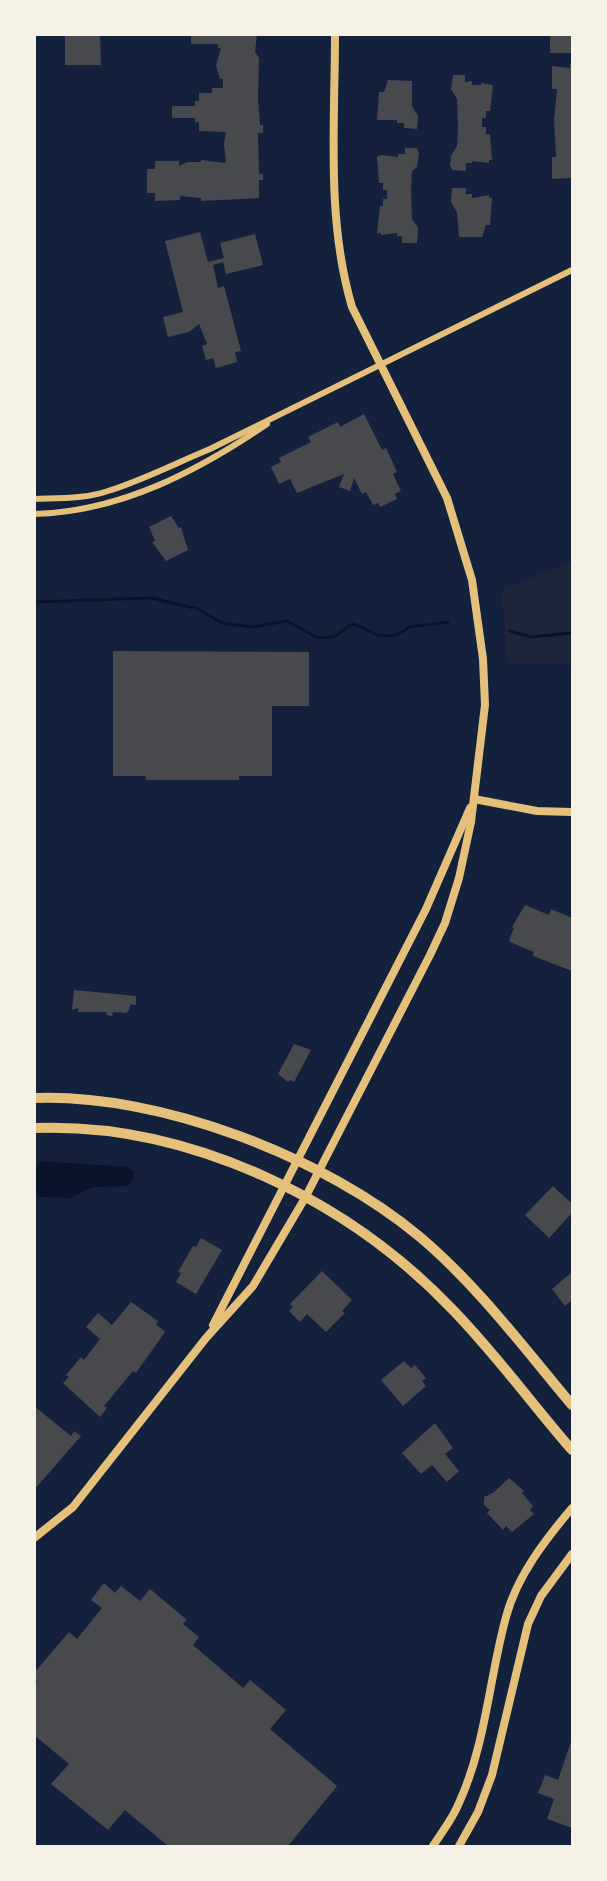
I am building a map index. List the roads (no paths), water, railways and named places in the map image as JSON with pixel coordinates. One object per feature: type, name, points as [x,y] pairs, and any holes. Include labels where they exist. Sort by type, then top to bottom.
[{"type":"main road","points":[[34,1098],[98,1100],[167,1113],[234,1134],[318,1172],[386,1213],[444,1259],[498,1316],[573,1406]]},
{"type":"main road","points":[[34,1128],[97,1130],[166,1142],[228,1163],[285,1188],[357,1229],[403,1264],[451,1308],[573,1450]]},
{"type":"street","points":[[34,1538],[74,1507],[206,1338],[253,1286],[305,1198],[445,923],[459,878],[474,800],[485,705],[483,659],[472,580],[465,550],[447,498],[352,307],[340,258],[335,219],[335,34]]},
{"type":"street","points":[[34,499],[68,498],[106,492],[210,449],[573,270]]},
{"type":"street","points":[[34,514],[66,513],[105,506],[215,459],[285,412]]},
{"type":"street","points":[[474,800],[537,811],[573,812]]},
{"type":"street","points":[[206,1338],[285,1188],[426,909],[474,800]]},
{"type":"street","points":[[433,1846],[459,1805],[472,1767],[484,1725],[506,1616],[536,1554],[573,1508]]},
{"type":"street","points":[[459,1846],[478,1812],[492,1776],[528,1624],[541,1596],[573,1554]]},
{"type":"waterway","points":[[34,602],[151,598],[198,609],[222,623],[253,627],[287,621],[318,638],[334,637],[355,624],[377,635],[389,636],[399,634],[409,627],[448,622]]},
{"type":"waterway","points":[[510,631],[531,637],[572,633]]}]
